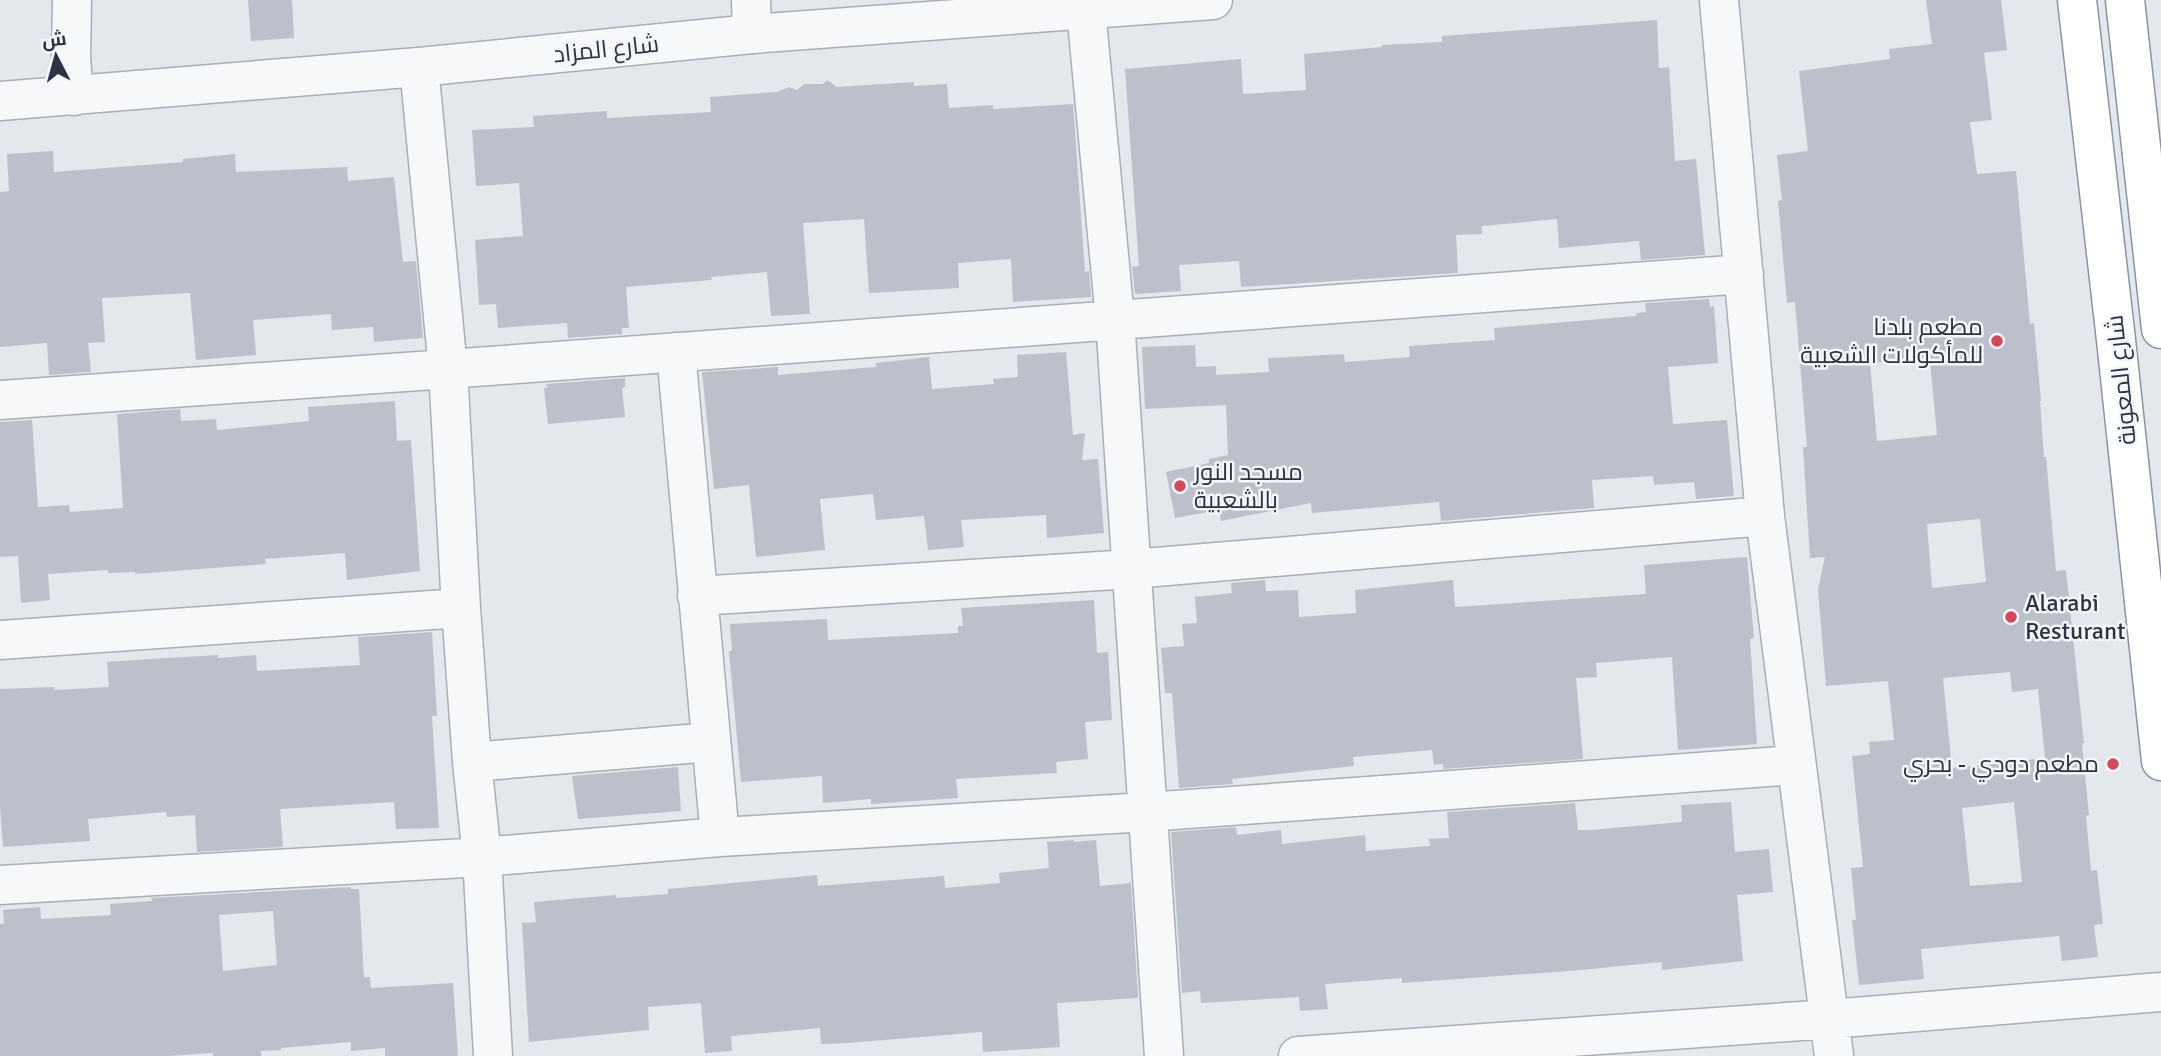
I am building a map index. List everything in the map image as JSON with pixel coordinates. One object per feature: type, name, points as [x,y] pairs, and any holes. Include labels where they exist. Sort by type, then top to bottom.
[{"type":"highway","name":"شارع المعونة","points":[[2077,0],[2161,761]]},
{"type":"highway","name":"شارع المعونة","points":[[2125,0],[2161,329]]},
{"type":"street","points":[[72,0],[73,81]]},
{"type":"street","name":"شارع المزاد","points":[[0,101],[73,81],[419,67],[751,17],[1086,10],[1213,0]]},
{"type":"street","points":[[1718,0],[1765,516],[1834,1056]]},
{"type":"street","points":[[1086,10],[1115,319],[1164,1056]]},
{"type":"street","points":[[419,67],[448,369],[461,608],[482,857],[493,1056]]},
{"type":"street","points":[[0,400],[1744,274]]},
{"type":"street","points":[[676,352],[720,837]]},
{"type":"street","points":[[697,596],[1132,569],[1765,516]]},
{"type":"street","points":[[0,640],[461,608]]},
{"type":"street","points":[[472,762],[711,742]]},
{"type":"street","points":[[0,885],[482,857],[720,837],[1147,812],[1796,765]]},
{"type":"street","points":[[1298,1056],[1830,1019],[2161,992]]},
{"type":"building","points":[[248,0],[292,0],[294,38],[251,41]]},
{"type":"building","points":[[1926,0],[2001,0],[2007,50],[1984,53],[1992,120],[1970,122],[1977,174],[2016,171],[2030,324],[2034,323],[2056,571],[2066,570],[2084,743],[2091,871],[2097,870],[2103,924],[2094,925],[2098,957],[2062,961],[2059,936],[1921,949],[1924,979],[1859,985],[1852,920],[1856,920],[1851,868],[1863,867],[1852,756],[1870,754],[1869,742],[1894,740],[1888,681],[1826,686],[1818,590],[1825,557],[1810,558],[1803,447],[1807,447],[1795,302],[1787,303],[1778,201],[1782,200],[1777,155],[1808,151],[1799,71],[1890,59],[1889,49],[1932,44]],"holes":[[[1930,361],[1937,435],[1877,441],[1870,363]],[[1980,519],[1986,582],[1932,588],[1927,524]],[[2010,672],[2012,692],[2038,689],[2045,758],[1952,768],[1943,678]],[[2014,802],[2022,882],[1970,886],[1962,808]]]},
{"type":"building","points":[[1657,20],[1659,68],[1669,67],[1675,161],[1696,159],[1705,255],[1641,260],[1639,241],[1559,248],[1557,219],[1482,226],[1482,234],[1456,235],[1458,273],[1241,287],[1239,261],[1179,265],[1181,291],[1135,294],[1132,267],[1139,266],[1125,69],[1241,59],[1243,94],[1306,90],[1304,54],[1382,45],[1442,42],[1442,36]]},
{"type":"building","points":[[827,80],[837,87],[914,82],[914,86],[947,84],[949,108],[993,105],[993,109],[1073,104],[1085,272],[1089,271],[1091,297],[1013,302],[1011,259],[958,263],[959,288],[869,293],[864,219],[803,223],[810,314],[771,316],[767,272],[711,277],[712,280],[626,287],[629,328],[622,328],[622,334],[568,338],[567,323],[498,328],[496,304],[479,305],[475,240],[523,236],[519,183],[476,186],[472,130],[534,127],[533,116],[607,111],[607,118],[711,112],[710,97],[777,92],[789,87],[797,90],[804,84],[823,84]]},
{"type":"building","points":[[53,151],[54,172],[183,162],[183,159],[235,154],[236,172],[347,167],[348,181],[394,177],[403,262],[416,261],[423,338],[374,342],[373,327],[332,330],[331,314],[253,320],[256,355],[196,360],[190,293],[102,298],[105,342],[88,343],[91,372],[49,375],[47,343],[0,347],[0,192],[9,191],[7,154]]},
{"type":"building","points":[[1709,299],[1710,307],[1714,306],[1718,363],[1668,367],[1673,424],[1727,420],[1734,496],[1696,499],[1694,482],[1654,485],[1653,476],[1592,480],[1594,508],[1441,521],[1439,502],[1312,513],[1311,503],[1221,521],[1219,510],[1175,518],[1166,472],[1209,463],[1209,459],[1228,455],[1226,405],[1145,409],[1142,347],[1195,345],[1196,367],[1216,366],[1216,375],[1269,372],[1268,358],[1344,354],[1345,362],[1410,357],[1409,346],[1495,340],[1494,328],[1636,316],[1636,313],[1646,312],[1645,303]]},
{"type":"building","points":[[1066,352],[1073,435],[1085,433],[1082,460],[1098,459],[1104,533],[1047,538],[1046,515],[961,520],[964,547],[928,550],[924,516],[876,520],[873,494],[820,499],[825,550],[756,557],[749,485],[714,489],[702,372],[778,367],[778,375],[876,367],[876,363],[929,357],[932,389],[994,384],[993,379],[1018,377],[1017,355]]},
{"type":"building","points":[[625,378],[625,387],[622,388],[625,417],[548,424],[544,388],[547,388],[546,384]]},
{"type":"building","points":[[395,401],[397,441],[411,440],[420,571],[347,580],[345,553],[265,559],[266,564],[135,574],[108,573],[108,570],[48,574],[50,600],[21,603],[18,556],[0,557],[0,422],[32,420],[38,507],[69,505],[70,512],[123,508],[117,414],[180,409],[181,421],[216,419],[217,430],[309,421],[308,407]]},
{"type":"building","points":[[1747,557],[1754,638],[1750,639],[1757,744],[1678,750],[1672,657],[1596,663],[1597,677],[1576,678],[1583,759],[1443,769],[1443,764],[1434,765],[1432,750],[1353,757],[1354,766],[1232,779],[1233,784],[1179,788],[1172,693],[1165,693],[1161,648],[1184,646],[1182,624],[1197,623],[1195,597],[1232,593],[1231,583],[1265,580],[1266,591],[1298,590],[1299,617],[1356,613],[1355,590],[1453,580],[1455,607],[1646,594],[1644,565]]},
{"type":"building","points":[[1094,600],[1097,653],[1108,652],[1112,720],[1085,722],[1088,759],[1056,762],[1057,773],[956,779],[958,798],[871,804],[871,799],[823,803],[822,776],[741,782],[729,651],[732,651],[730,624],[827,619],[828,640],[958,633],[958,626],[963,626],[961,608]]},
{"type":"building","points":[[432,632],[437,716],[432,716],[439,828],[396,829],[394,802],[280,809],[283,847],[197,852],[195,815],[167,817],[166,812],[88,819],[90,841],[3,847],[0,807],[0,689],[109,687],[107,662],[150,659],[256,655],[257,671],[360,665],[358,637]]},
{"type":"building","points":[[678,767],[681,811],[578,819],[572,776]]},
{"type":"building","points":[[1731,802],[1735,852],[1769,849],[1773,892],[1737,895],[1743,961],[1662,970],[1662,962],[1402,983],[1402,978],[1325,984],[1328,1009],[1300,1011],[1299,997],[1201,1003],[1200,991],[1182,993],[1171,832],[1236,827],[1237,835],[1281,830],[1282,844],[1365,835],[1366,851],[1430,846],[1429,839],[1449,838],[1447,812],[1575,803],[1578,830],[1590,830],[1682,822],[1681,805]]},
{"type":"building","points":[[1096,840],[1100,886],[1131,883],[1138,996],[1057,1003],[1060,1047],[983,1052],[982,1032],[821,1044],[820,1028],[731,1036],[732,1051],[705,1053],[701,1003],[648,1007],[649,1030],[529,1042],[522,923],[536,922],[534,902],[616,895],[616,898],[668,894],[668,889],[817,875],[818,886],[944,876],[945,888],[1000,883],[999,873],[1049,868],[1047,842]]},
{"type":"building","points":[[351,887],[359,889],[364,977],[370,977],[371,988],[453,983],[458,1056],[385,1056],[385,1048],[351,1051],[351,1042],[261,1051],[261,1056],[213,1056],[213,1053],[169,1056],[0,1056],[0,924],[4,924],[3,910],[40,907],[41,919],[111,915],[110,904],[152,901],[151,898]],"holes":[[[273,911],[277,965],[223,971],[219,915]]]},
{"type":"place","name":"مطعم بلدنا للمأكولات الشعبية","points":[[1997,341]]},
{"type":"place","name":"مسجد النور بالشعبية","points":[[1180,486]]},
{"type":"place","name":"Alarabi Resturant","points":[[2011,617]]},
{"type":"place","name":"مطعم دودي - بحري","points":[[2113,764]]}]
